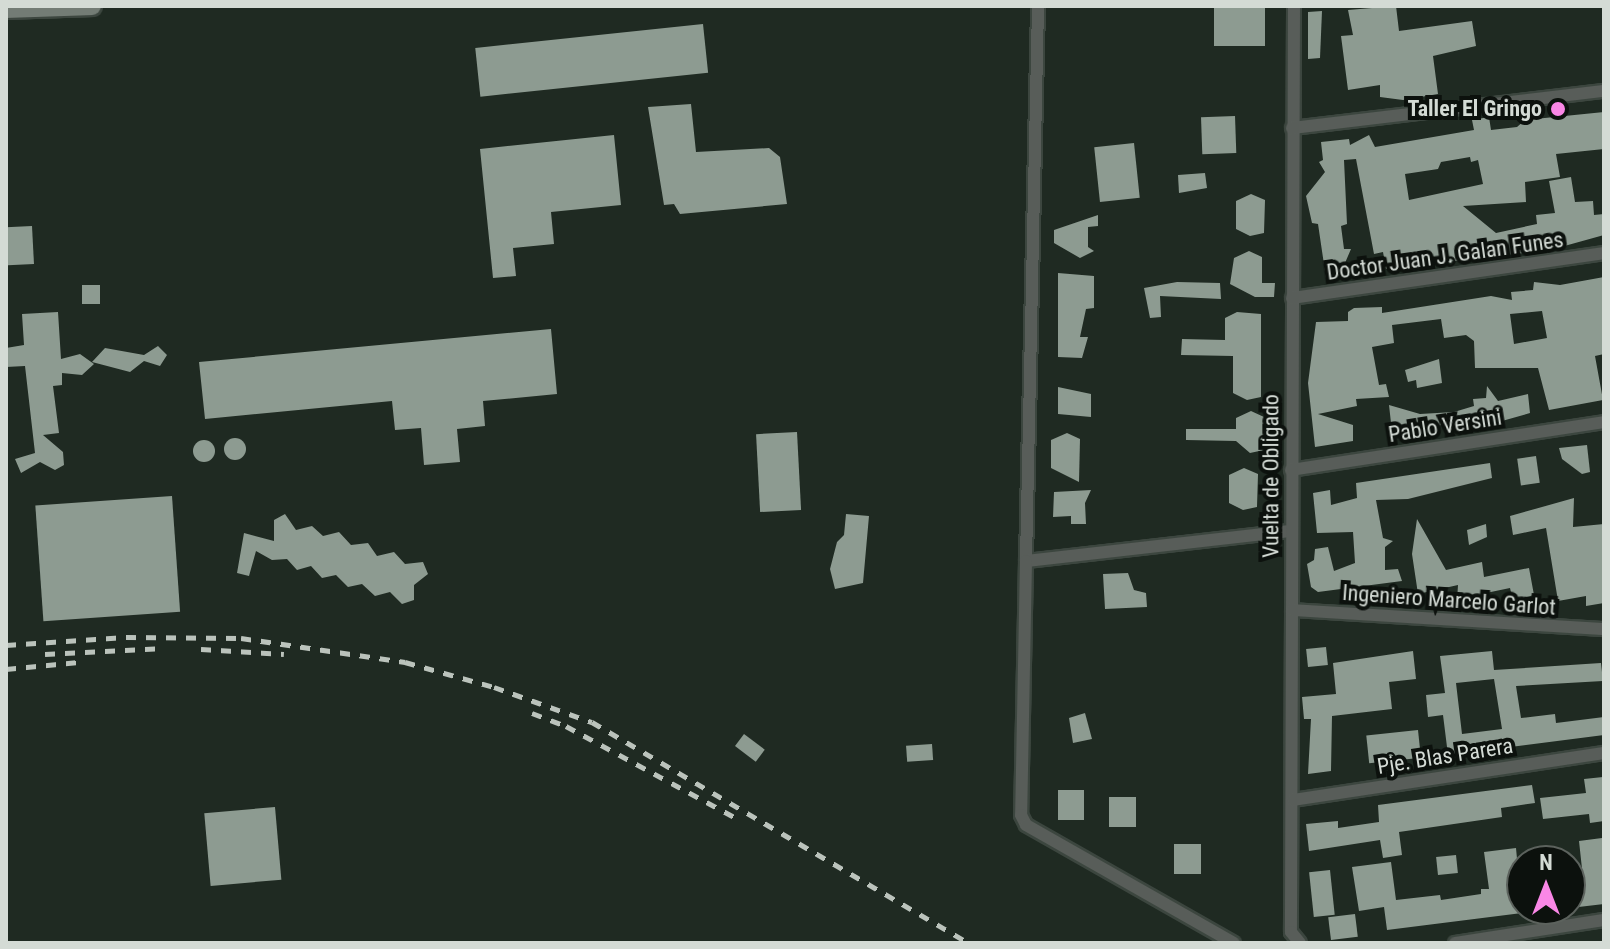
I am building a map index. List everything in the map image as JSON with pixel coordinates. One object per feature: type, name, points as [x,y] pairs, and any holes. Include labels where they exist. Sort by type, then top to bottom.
[{"type":"main road","points":[[6,9],[92,6]]},
{"type":"street","points":[[1038,6],[1021,815],[1026,825],[1234,943]]},
{"type":"street","name":"Vuelta de Obligado","points":[[1294,6],[1291,932],[1300,943]]},
{"type":"street","points":[[1292,128],[1604,91]]},
{"type":"street","name":"Doctor Juan J. Galan Funes","points":[[1292,298],[1604,253]]},
{"type":"street","name":"Pablo Versini","points":[[1291,470],[1604,422]]},
{"type":"street","points":[[1026,561],[1290,531]]},
{"type":"street","name":"Ingeniero Marcelo Garlot","points":[[1292,610],[1604,629]]},
{"type":"street","name":"Pje. Blas Parera","points":[[1293,800],[1604,753]]},
{"type":"street","points":[[1455,943],[1604,920]]},
{"type":"building","points":[[1214,6],[1265,6],[1265,46],[1214,46]]},
{"type":"building","points":[[1396,6],[1399,31],[1472,21],[1476,46],[1433,56],[1438,94],[1403,100],[1380,97],[1380,85],[1348,90],[1341,36],[1353,35],[1348,10]]},
{"type":"building","points":[[1322,11],[1320,58],[1308,59],[1308,12]]},
{"type":"building","points":[[703,24],[708,73],[480,97],[475,48]]},
{"type":"building","points":[[691,104],[696,152],[769,148],[780,157],[787,204],[680,214],[674,204],[664,205],[648,107]]},
{"type":"building","points":[[1604,112],[1604,149],[1556,154],[1560,177],[1525,182],[1526,202],[1463,206],[1496,233],[1537,224],[1536,215],[1555,213],[1549,181],[1571,177],[1575,202],[1593,201],[1594,215],[1604,214],[1604,235],[1550,250],[1386,269],[1383,252],[1374,254],[1356,159],[1344,160],[1347,224],[1341,226],[1344,249],[1351,249],[1345,263],[1353,275],[1326,278],[1318,224],[1312,223],[1306,196],[1325,172],[1319,162],[1323,160],[1321,142],[1349,139],[1350,145],[1369,135],[1375,147],[1474,130],[1472,120],[1489,117],[1491,130],[1517,127],[1525,120]],"holes":[[[1470,157],[1471,162],[1478,160],[1483,184],[1409,200],[1405,174],[1438,169],[1441,162]]]},
{"type":"building","points":[[1235,116],[1236,153],[1202,154],[1201,117]]},
{"type":"building","points":[[614,135],[621,205],[551,212],[554,244],[513,248],[516,276],[493,278],[480,149]]},
{"type":"building","points":[[1134,143],[1140,198],[1100,202],[1094,147]]},
{"type":"building","points":[[1205,173],[1207,188],[1179,193],[1178,175]]},
{"type":"building","points":[[1251,194],[1265,200],[1264,233],[1250,236],[1236,229],[1236,201]]},
{"type":"building","points":[[1098,215],[1098,226],[1088,227],[1088,247],[1094,251],[1080,258],[1054,243],[1054,230]]},
{"type":"building","points":[[32,226],[34,264],[8,265],[6,227]]},
{"type":"building","points":[[1249,251],[1262,257],[1262,283],[1275,283],[1274,297],[1255,297],[1230,284],[1234,258]]},
{"type":"building","points":[[1058,273],[1094,276],[1094,308],[1086,309],[1080,337],[1088,337],[1082,358],[1058,357]]},
{"type":"building","points":[[1604,277],[1604,354],[1595,356],[1603,400],[1549,410],[1538,368],[1475,368],[1474,341],[1466,335],[1444,338],[1441,319],[1392,325],[1394,343],[1372,347],[1379,385],[1386,384],[1389,397],[1356,399],[1357,406],[1318,414],[1353,425],[1353,441],[1315,447],[1308,383],[1316,322],[1348,321],[1348,312],[1354,308],[1382,307],[1382,313],[1491,296],[1512,300],[1511,292],[1533,290],[1534,282],[1560,285]],"holes":[[[1542,311],[1547,338],[1514,344],[1510,314]]]},
{"type":"building","points":[[1177,282],[1220,283],[1221,299],[1160,296],[1161,317],[1150,318],[1144,288]]},
{"type":"building","points":[[82,285],[100,285],[100,304],[82,304]]},
{"type":"building","points":[[58,312],[61,359],[80,354],[94,364],[82,375],[62,373],[62,385],[53,386],[59,433],[43,435],[63,452],[64,465],[55,470],[40,462],[21,473],[15,459],[35,453],[25,366],[6,367],[6,348],[24,345],[22,314]]},
{"type":"building","points":[[1237,312],[1261,314],[1261,397],[1247,400],[1233,393],[1233,356],[1181,355],[1182,339],[1225,340],[1225,318]]},
{"type":"building","points":[[551,329],[557,394],[483,401],[485,426],[457,429],[460,462],[424,465],[421,428],[395,430],[392,401],[205,419],[199,362]]},
{"type":"building","points":[[158,346],[167,355],[160,366],[144,361],[130,372],[92,362],[105,348],[144,355]]},
{"type":"building","points":[[1439,359],[1442,383],[1417,388],[1416,380],[1408,382],[1405,370]]},
{"type":"building","points":[[1487,386],[1498,401],[1528,394],[1530,413],[1502,421],[1500,417],[1392,432],[1389,405],[1420,414],[1454,412],[1474,406],[1473,399],[1486,398]]},
{"type":"building","points":[[1058,387],[1091,394],[1091,417],[1058,414]]},
{"type":"building","points":[[1251,411],[1264,417],[1264,450],[1250,453],[1236,441],[1186,440],[1186,429],[1236,429],[1236,418]]},
{"type":"building","points":[[797,432],[801,510],[760,512],[756,434]]},
{"type":"building","points":[[1067,433],[1080,439],[1079,482],[1051,468],[1051,440]]},
{"type":"building","points":[[235,438],[243,441],[246,449],[243,457],[235,460],[227,457],[224,449],[227,441]]},
{"type":"building","points":[[204,440],[212,443],[215,451],[212,459],[204,462],[196,459],[193,451],[196,443]]},
{"type":"building","points":[[1587,445],[1590,472],[1582,474],[1562,459],[1559,448]]},
{"type":"building","points":[[1536,456],[1540,483],[1521,485],[1517,459]]},
{"type":"building","points":[[1490,463],[1492,478],[1408,499],[1376,500],[1383,538],[1393,541],[1385,547],[1385,570],[1398,569],[1402,581],[1318,592],[1311,587],[1307,564],[1314,560],[1315,549],[1328,547],[1334,571],[1355,563],[1353,532],[1317,533],[1313,493],[1330,490],[1331,505],[1357,498],[1356,483]]},
{"type":"building","points":[[1244,468],[1258,474],[1257,507],[1243,510],[1229,503],[1229,475]]},
{"type":"building","points":[[1091,490],[1085,503],[1086,524],[1071,524],[1071,516],[1053,517],[1054,492]]},
{"type":"building","points":[[172,496],[180,612],[43,621],[35,506]]},
{"type":"building","points":[[1574,498],[1573,527],[1604,524],[1604,603],[1586,606],[1586,596],[1558,601],[1546,528],[1513,535],[1510,516]]},
{"type":"building","points":[[285,514],[296,530],[312,526],[323,536],[339,532],[351,545],[368,543],[377,556],[394,552],[405,564],[423,562],[428,574],[414,585],[414,600],[402,604],[390,592],[375,596],[362,584],[348,587],[336,575],[322,578],[311,566],[297,570],[287,559],[272,560],[256,551],[249,576],[237,573],[244,533],[274,541],[274,520]]},
{"type":"building","points":[[846,514],[869,516],[863,583],[835,589],[830,569],[837,542],[844,535]]},
{"type":"building","points":[[1417,519],[1446,570],[1482,562],[1484,577],[1529,568],[1534,595],[1513,601],[1510,588],[1486,593],[1489,611],[1477,600],[1457,600],[1458,585],[1418,594],[1412,554]]},
{"type":"building","points":[[1486,524],[1487,537],[1469,545],[1467,530]]},
{"type":"building","points":[[1128,573],[1134,590],[1146,593],[1147,607],[1105,609],[1103,574]]},
{"type":"building","points":[[1326,647],[1328,665],[1308,667],[1306,649]]},
{"type":"building","points":[[1413,651],[1416,679],[1389,682],[1392,709],[1332,716],[1331,771],[1308,774],[1311,719],[1304,719],[1302,697],[1336,694],[1333,663]]},
{"type":"building","points":[[1492,651],[1494,670],[1601,663],[1603,681],[1516,686],[1521,718],[1555,714],[1556,723],[1604,717],[1604,735],[1448,755],[1443,715],[1428,717],[1426,695],[1445,693],[1440,656]],"holes":[[[1494,679],[1502,729],[1462,734],[1456,683]]]},
{"type":"building","points":[[1085,713],[1092,739],[1073,743],[1069,718]]},
{"type":"building","points":[[1418,730],[1421,758],[1369,763],[1366,735]]},
{"type":"building","points":[[744,734],[765,750],[756,762],[735,746]]},
{"type":"building","points":[[932,744],[933,760],[907,762],[906,746]]},
{"type":"building","points":[[1603,777],[1604,821],[1590,823],[1589,814],[1543,819],[1540,798],[1586,793],[1584,779]]},
{"type":"building","points":[[1532,785],[1535,803],[1501,808],[1502,817],[1399,832],[1402,855],[1383,858],[1380,840],[1309,851],[1306,824],[1338,821],[1338,828],[1379,822],[1378,805]]},
{"type":"building","points":[[1058,790],[1084,790],[1084,820],[1058,820]]},
{"type":"building","points":[[1109,797],[1136,797],[1136,827],[1109,827]]},
{"type":"building","points":[[275,807],[281,880],[211,886],[204,813]]},
{"type":"building","points":[[1602,838],[1604,904],[1586,906],[1586,845],[1579,845],[1579,841]]},
{"type":"building","points":[[1174,844],[1201,844],[1201,874],[1174,874]]},
{"type":"building","points":[[1506,849],[1506,915],[1387,930],[1384,907],[1359,911],[1352,867],[1391,862],[1396,900],[1440,895],[1441,900],[1481,894],[1481,889],[1489,889],[1484,852]]},
{"type":"building","points":[[1456,855],[1458,873],[1438,875],[1436,857]]},
{"type":"building","points":[[1330,870],[1335,915],[1314,917],[1309,872]]},
{"type":"building","points":[[1355,914],[1358,937],[1331,940],[1328,917]]},
{"type":"railway","points":[[6,645],[126,637],[241,638],[405,662],[494,687],[592,722],[968,943]]},
{"type":"railway","points":[[45,654],[165,648]]},
{"type":"railway","points":[[201,649],[284,654]]},
{"type":"railway","points":[[6,669],[79,662]]},
{"type":"railway","points":[[532,713],[566,726],[738,819]]},
{"type":"place","name":"Taller El Gringo","points":[[1558,109]]}]
